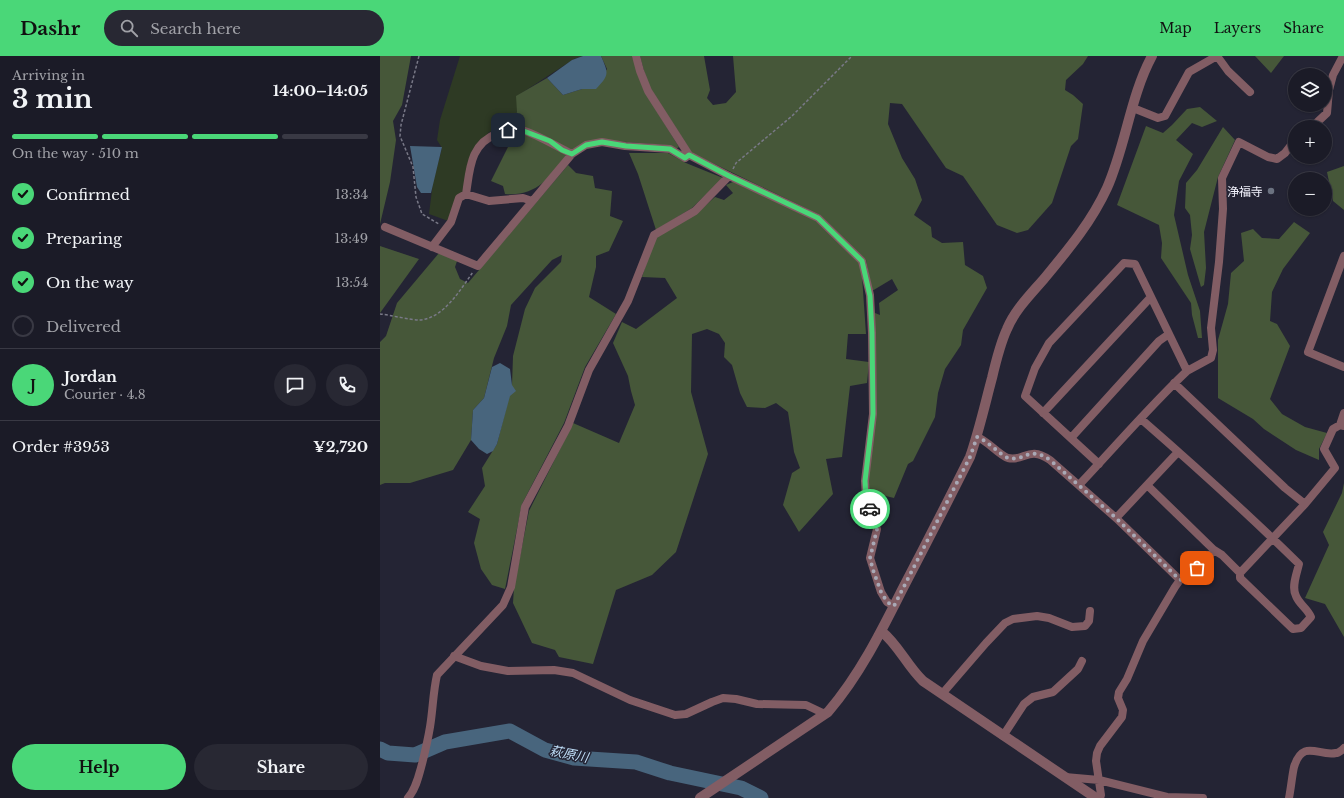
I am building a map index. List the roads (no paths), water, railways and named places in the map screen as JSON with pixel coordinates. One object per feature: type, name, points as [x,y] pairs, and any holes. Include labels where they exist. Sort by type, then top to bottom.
[{"type":"street","points":[[636,56],[648,91],[689,155],[729,176],[818,218],[862,261],[870,296],[873,414],[865,481],[866,497],[877,529],[870,558],[881,592],[887,602],[894,606]]},
{"type":"street","points":[[700,798],[825,714],[843,694],[854,678],[881,631],[970,457],[977,437],[999,348],[1007,328],[1021,306],[1081,233],[1107,188],[1143,73],[1152,56]]},
{"type":"street","points":[[1133,108],[1158,118],[1165,116],[1189,72],[1217,56],[1228,71],[1250,92]]},
{"type":"street","points":[[1320,120],[1327,113],[1329,90],[1333,76],[1343,56]]},
{"type":"street","points":[[432,247],[451,222],[460,198],[466,194],[470,165],[473,157],[479,146],[489,137],[508,130],[521,130],[550,141],[562,150],[572,154]]},
{"type":"street","points":[[385,226],[478,266],[572,154],[586,145],[602,142],[626,146],[670,149],[685,158],[689,155]]},
{"type":"street","points":[[1079,485],[1187,371],[1211,358],[1213,350],[1211,328],[1220,254],[1223,209],[1222,178],[1239,142],[1268,157],[1277,159],[1285,154],[1288,150]]},
{"type":"street","points":[[408,798],[420,772],[424,757],[430,726],[433,689],[437,675],[503,605],[510,587],[525,507],[568,426],[589,370],[628,301],[654,235],[695,211],[729,176]]},
{"type":"street","points":[[466,194],[489,201],[523,198],[532,201]]},
{"type":"street","points":[[1344,256],[1308,352],[1344,367]]},
{"type":"street","points":[[1099,464],[1025,396],[1035,368],[1049,343],[1124,262],[1134,264],[1187,371]]},
{"type":"street","points":[[1043,413],[1150,298]]},
{"type":"street","points":[[1071,438],[1159,340],[1169,334]]},
{"type":"street","points":[[1174,384],[1305,504]]},
{"type":"street","points":[[1240,573],[1305,504],[1335,468],[1324,449],[1333,429],[1342,425],[1344,413]]},
{"type":"street","points":[[1141,420],[1178,452],[1299,564],[1294,586],[1295,596],[1308,610],[1311,617],[1301,628],[1293,629],[1240,578],[1240,573],[1222,555],[1214,550],[1147,485]]},
{"type":"street","points":[[977,437],[1008,458],[1017,458],[1031,453],[1042,455],[1116,518],[1180,580]]},
{"type":"street","points":[[1116,518],[1178,452]]},
{"type":"street","points":[[1100,798],[1101,795],[1096,760],[1097,753],[1100,746],[1122,717],[1123,710],[1118,698],[1119,692],[1127,679],[1143,641],[1180,580],[1189,577],[1214,550]]},
{"type":"street","points":[[942,694],[986,643],[1005,623],[1012,619],[1037,616],[1049,618],[1072,627],[1085,626],[1089,621],[1090,611]]},
{"type":"street","points":[[881,631],[888,636],[915,673],[923,681],[1096,798]]},
{"type":"street","points":[[454,656],[481,666],[508,671],[554,670],[573,673],[630,700],[675,715],[686,714],[723,698],[736,699],[757,704],[806,705],[825,714]]},
{"type":"street","points":[[1004,736],[1024,704],[1033,698],[1053,692],[1078,669],[1082,661]]},
{"type":"street","points":[[1289,798],[1294,766],[1299,756],[1307,750],[1337,753],[1344,748]]},
{"type":"street","points":[[1064,777],[1099,780],[1167,797],[1202,798]]},
{"type":"water","points":[[583,56],[601,56],[606,71],[605,77],[596,89],[582,89],[563,95],[547,78],[572,60]]},
{"type":"water","points":[[410,146],[442,147],[431,193],[421,193],[417,187]]},
{"type":"water","points":[[500,363],[510,369],[512,385],[516,391],[510,396],[497,444],[493,451],[487,454],[479,449],[471,440],[473,410],[484,398],[492,367]]},
{"type":"waterway","name":"萩原川","points":[[380,749],[388,753],[415,755],[445,742],[510,731],[545,750],[574,758],[636,762],[670,773],[741,788],[761,798]]},
{"type":"place","name":"浄福寺","points":[[1271,191]]}]
